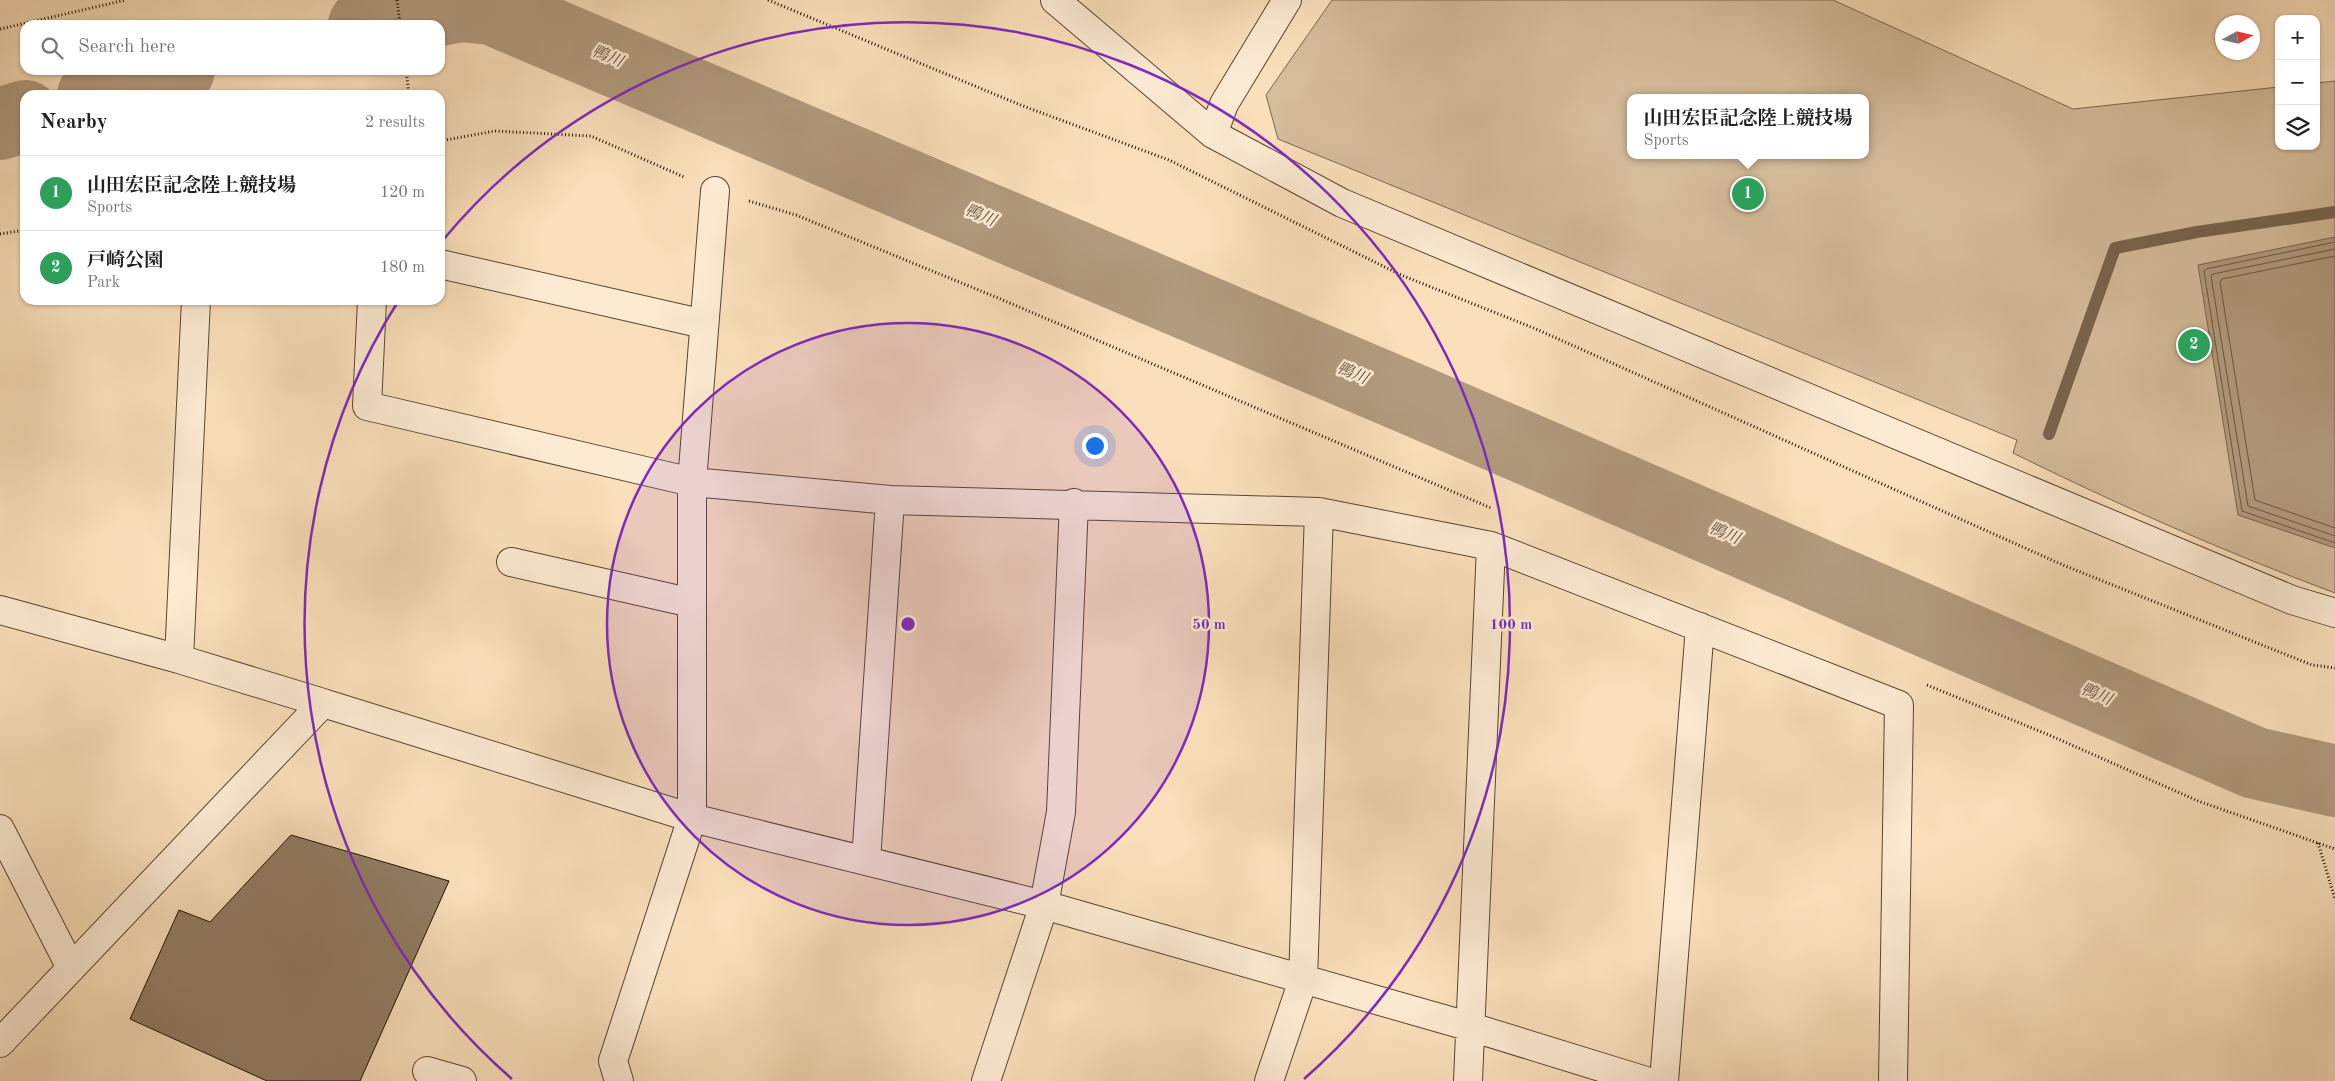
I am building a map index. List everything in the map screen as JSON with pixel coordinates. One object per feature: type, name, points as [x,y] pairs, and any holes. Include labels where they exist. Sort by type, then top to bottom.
[{"type":"street","points":[[1055,0],[1213,134],[1342,203],[2292,600],[2335,613]]},
{"type":"street","points":[[1213,134],[1224,104],[1287,0]]},
{"type":"street","points":[[619,1081],[614,1061],[692,818],[692,482],[715,191]]},
{"type":"street","points":[[445,265],[704,324]]},
{"type":"street","points":[[179,659],[196,305]]},
{"type":"street","points":[[372,305],[367,406],[692,482],[890,500],[1074,503],[1319,512],[1491,546],[1899,705],[1892,1081]]},
{"type":"street","points":[[866,861],[890,500]]},
{"type":"street","points":[[986,1081],[1044,905],[1060,812],[1074,503]]},
{"type":"street","points":[[1269,1081],[1303,980],[1319,512]]},
{"type":"street","points":[[1468,1081],[1491,546]]},
{"type":"street","points":[[511,562],[692,603]]},
{"type":"street","points":[[0,610],[179,659],[692,818],[1044,905],[1471,1027],[1646,1081]]},
{"type":"street","points":[[1664,1081],[1700,627]]},
{"type":"street","points":[[0,1043],[323,703]]},
{"type":"street","points":[[0,829],[71,968]]},
{"type":"street","points":[[426,1071],[462,1081]]},
{"type":"path","points":[[39,20],[126,0]]},
{"type":"path","points":[[397,0],[399,20]]},
{"type":"path","points":[[768,0],[1023,106],[1169,160],[1401,274],[1536,329],[2063,565],[2312,665],[2335,668]]},
{"type":"path","points":[[0,29],[20,24]]},
{"type":"path","points":[[407,75],[408,90]]},
{"type":"path","points":[[445,140],[495,131],[591,136],[715,191],[796,215],[1016,306],[1495,510]]},
{"type":"path","points":[[0,234],[20,231]]},
{"type":"path","points":[[1924,684],[2049,735],[2198,801],[2335,849]]},
{"type":"path","points":[[2318,843],[2335,899]]},
{"type":"shaded area","points":[[1332,0],[1833,0],[2073,109],[2275,87],[2275,150],[2320,150],[2320,83],[2335,81],[2335,593],[2212,544],[2052,472],[2013,453],[2017,440],[1278,139],[1266,95]]},
{"type":"water","points":[[2335,237],[2335,548],[2238,515],[2198,265]]},
{"type":"building","points":[[291,835],[449,881],[360,1081],[267,1081],[130,1019],[179,910],[210,922]]},
{"type":"waterway","name":"鴨川","points":[[390,20],[461,6],[492,9],[1407,397],[2255,763],[2335,781]]},
{"type":"waterway","name":"鴨川","points":[[110,90],[162,75]]},
{"type":"waterway","name":"鴨川","points":[[0,124],[20,118]]},
{"type":"waterway","points":[[2049,434],[2115,248],[2197,232],[2335,212]]},
{"type":"place","name":"山田宏臣記念陸上競技場","points":[[1748,194]]},
{"type":"place","name":"戸崎公園","points":[[2194,345]]}]
